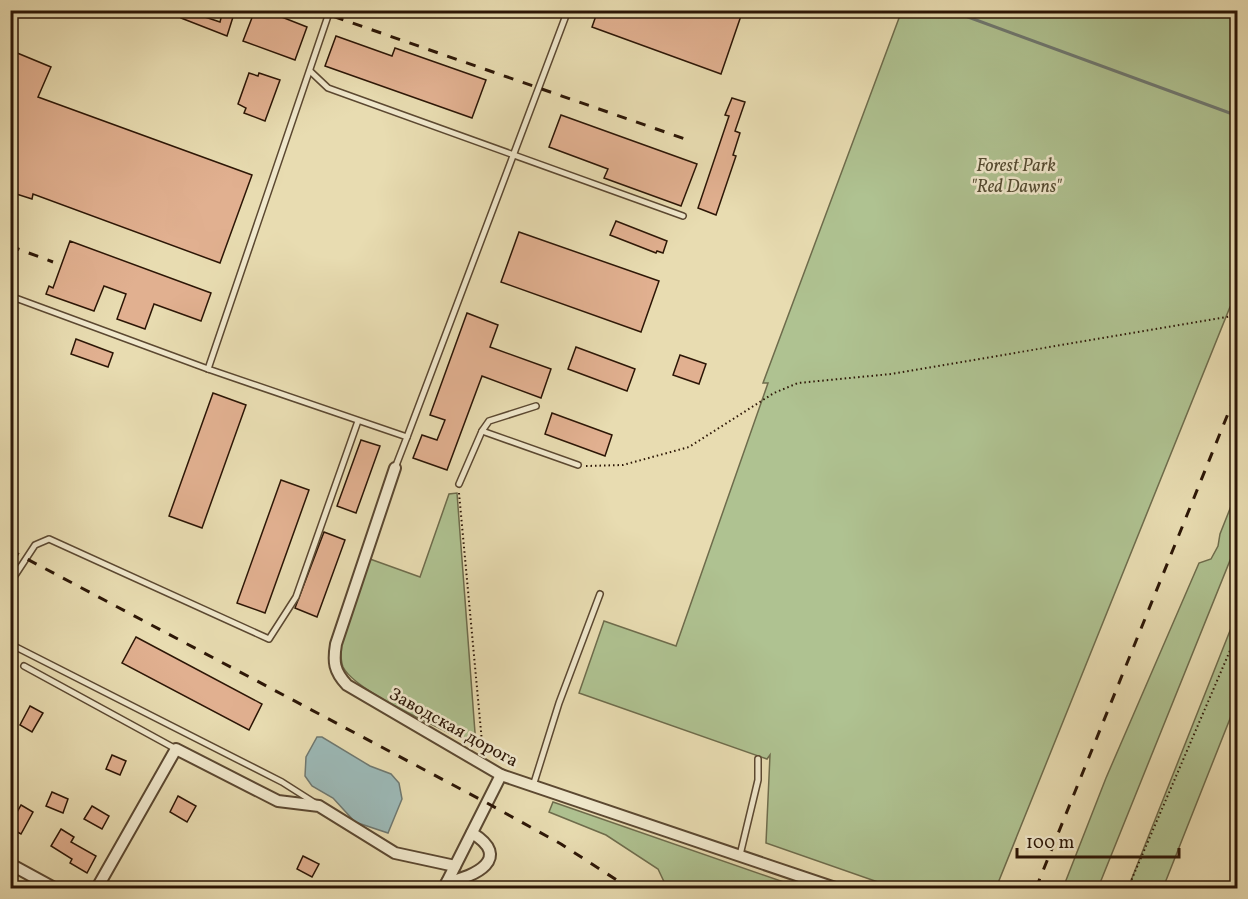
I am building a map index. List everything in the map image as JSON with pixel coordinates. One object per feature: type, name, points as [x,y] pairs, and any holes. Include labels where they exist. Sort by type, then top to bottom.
[{"type":"street","name":"Заводская дорога","points":[[395,468],[336,644],[334,661],[337,674],[358,693],[501,775],[835,888]]},
{"type":"street","points":[[97,888],[176,749],[278,801],[319,806],[395,853],[455,866]]},
{"type":"street","points":[[446,885],[501,775]]},
{"type":"street","points":[[446,885],[476,874],[489,861],[485,844],[472,833]]},
{"type":"street","points":[[10,864],[54,888]]},
{"type":"lane","points":[[208,369],[330,10]]},
{"type":"lane","points":[[395,468],[568,10]]},
{"type":"lane","points":[[310,71],[328,88],[514,157],[683,216]]},
{"type":"lane","points":[[10,296],[208,369],[407,437]]},
{"type":"lane","points":[[459,484],[482,430],[489,421],[536,406]]},
{"type":"lane","points":[[10,583],[35,545],[49,539],[269,639],[296,597],[358,421]]},
{"type":"lane","points":[[482,430],[578,465]]},
{"type":"lane","points":[[533,786],[559,703],[600,594]]},
{"type":"lane","points":[[10,644],[272,777],[319,806]]},
{"type":"lane","points":[[24,666],[176,749]]},
{"type":"lane","points":[[740,855],[758,780],[758,759]]},
{"type":"path","points":[[578,465],[594,468],[623,465],[690,447],[774,393],[798,383],[891,374],[1238,315]]},
{"type":"path","points":[[459,484],[484,766]]},
{"type":"path","points":[[1128,888],[1238,632]]},
{"type":"green space","name":"Forest Park \"Red Dawns\"","points":[[902,10],[1237,11],[1237,306],[1230,307],[996,888],[895,888],[766,843],[770,755],[767,759],[579,693],[604,621],[676,646],[768,383],[763,383]]},
{"type":"green space","points":[[1237,491],[1237,543],[1098,888],[1063,888],[1106,778],[1199,563],[1211,559],[1218,546],[1220,534]]},
{"type":"green space","points":[[457,493],[476,746],[404,711],[365,688],[343,667],[341,658],[341,643],[370,559],[420,577],[449,494]]},
{"type":"green space","points":[[1237,613],[1237,701],[1163,888],[1128,888]]},
{"type":"green space","points":[[553,802],[801,888],[667,888],[658,869],[606,835],[549,812]]},
{"type":"water","points":[[317,737],[322,737],[370,766],[391,774],[399,783],[402,799],[388,833],[355,822],[333,798],[312,786],[305,776],[306,757]]},
{"type":"building","points":[[184,10],[220,22],[222,14],[233,17],[227,36],[181,18]]},
{"type":"building","points":[[255,10],[264,10],[307,27],[295,60],[243,41]]},
{"type":"building","points":[[598,10],[743,10],[721,74],[592,27]]},
{"type":"building","points":[[336,36],[392,56],[395,48],[486,80],[472,118],[325,66]]},
{"type":"building","points":[[10,50],[51,67],[38,97],[252,175],[220,263],[33,194],[32,199],[10,192]]},
{"type":"building","points":[[249,73],[258,76],[259,73],[280,80],[265,121],[244,113],[246,108],[238,104]]},
{"type":"building","points":[[732,98],[745,102],[735,131],[740,133],[733,155],[736,156],[716,215],[698,208],[729,116],[725,115]]},
{"type":"building","points":[[561,115],[697,164],[681,206],[604,178],[608,169],[549,147]]},
{"type":"building","points":[[616,221],[667,241],[663,253],[657,251],[656,253],[610,235]]},
{"type":"building","points":[[519,232],[659,281],[641,332],[501,282]]},
{"type":"building","points":[[70,241],[211,293],[201,321],[154,304],[145,329],[117,319],[126,294],[104,286],[94,311],[46,294],[49,286],[53,288]]},
{"type":"building","points":[[467,313],[498,325],[490,347],[551,369],[541,398],[482,376],[447,470],[413,458],[422,435],[437,440],[445,420],[430,415]]},
{"type":"building","points":[[76,339],[113,353],[108,367],[71,354]]},
{"type":"building","points":[[576,347],[635,369],[627,391],[568,369]]},
{"type":"building","points":[[680,355],[706,364],[699,384],[673,375]]},
{"type":"building","points":[[213,393],[246,405],[202,528],[169,516]]},
{"type":"building","points":[[552,413],[612,435],[605,456],[545,434]]},
{"type":"building","points":[[361,440],[380,446],[356,513],[337,506]]},
{"type":"building","points":[[281,480],[309,490],[265,613],[237,603]]},
{"type":"building","points":[[324,532],[345,540],[317,617],[295,608]]},
{"type":"building","points":[[136,637],[262,704],[249,730],[122,663]]},
{"type":"building","points":[[30,706],[43,713],[32,732],[20,725]]},
{"type":"building","points":[[112,755],[126,761],[120,775],[106,769]]},
{"type":"building","points":[[52,792],[68,799],[63,813],[46,806]]},
{"type":"building","points":[[178,796],[196,806],[187,822],[170,812]]},
{"type":"building","points":[[21,805],[33,812],[21,834],[10,828],[10,825]]},
{"type":"building","points":[[92,806],[109,816],[102,829],[84,819]]},
{"type":"building","points":[[61,829],[74,837],[71,842],[96,856],[87,873],[70,863],[72,859],[51,846]]},
{"type":"building","points":[[303,856],[319,864],[312,877],[297,869]]},
{"type":"waterway","points":[[949,10],[1238,116]]},
{"type":"railway","points":[[315,10],[688,140]]},
{"type":"railway","points":[[10,246],[53,262]]},
{"type":"railway","points":[[1036,888],[1238,389]]},
{"type":"railway","points":[[10,550],[487,803],[561,844],[629,888]]}]
